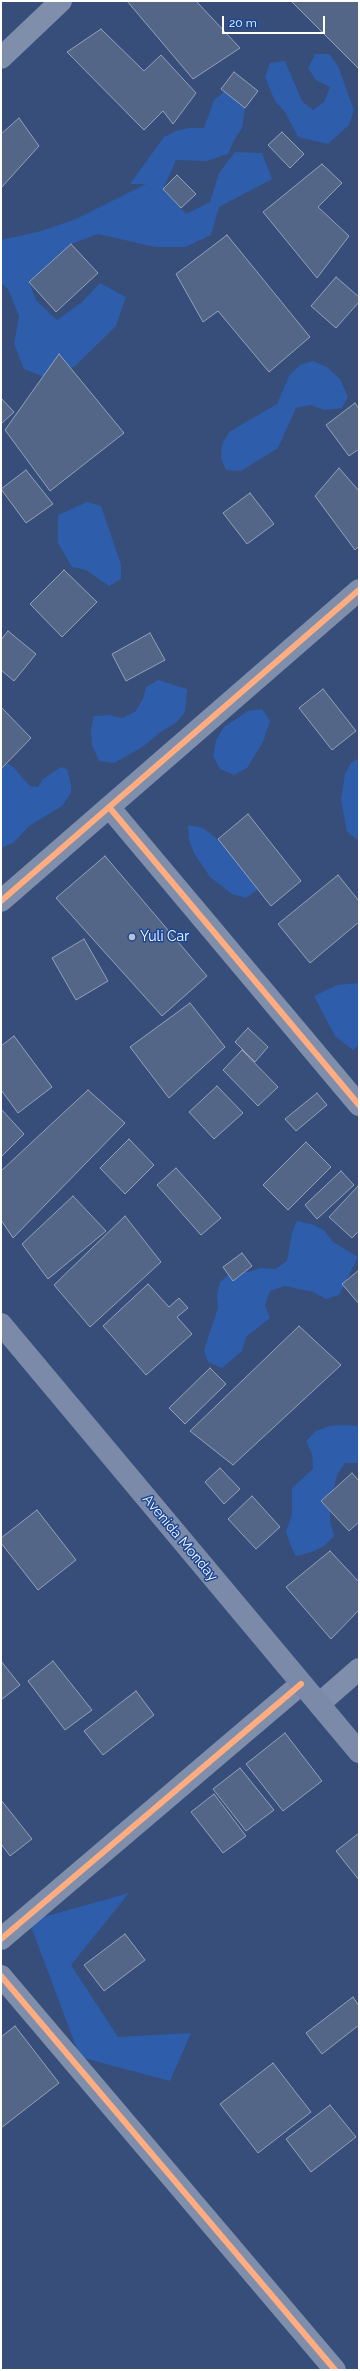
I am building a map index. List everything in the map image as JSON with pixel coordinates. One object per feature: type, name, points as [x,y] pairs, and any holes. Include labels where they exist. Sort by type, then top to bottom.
[{"type":"main road","name":"Avenida Monday","points":[[1,1324],[359,1752]]},
{"type":"street","points":[[1,58],[61,1]]},
{"type":"street","points":[[1,901],[359,590]]},
{"type":"street","points":[[109,807],[359,1105]]},
{"type":"street","points":[[319,1704],[359,1669]]},
{"type":"street","points":[[1,1938],[301,1684]]},
{"type":"street","points":[[1,1976],[335,2370]]},
{"type":"shaded area","points":[[315,54],[329,54],[338,66],[354,110],[349,125],[328,144],[298,137],[285,112],[275,101],[265,77],[270,63],[285,61],[302,101],[313,110],[324,102],[330,87],[316,80],[308,68]]},
{"type":"shaded area","points":[[225,91],[239,95],[245,108],[242,128],[234,140],[228,154],[206,161],[176,160],[163,189],[186,214],[210,202],[219,173],[235,152],[262,153],[272,179],[219,207],[211,235],[185,247],[155,247],[98,234],[71,244],[29,282],[36,300],[57,320],[81,303],[100,283],[126,297],[116,326],[75,366],[49,379],[24,369],[14,344],[19,316],[8,289],[1,283],[1,240],[41,231],[76,219],[146,184],[130,184],[164,137],[176,131],[189,128],[204,128],[214,100]]},
{"type":"shaded area","points":[[313,361],[327,367],[340,379],[348,397],[342,408],[325,410],[310,405],[296,408],[278,448],[241,471],[226,470],[221,458],[222,445],[229,432],[277,404],[289,376],[300,365]]},
{"type":"shaded area","points":[[87,502],[101,506],[121,565],[121,579],[109,586],[86,570],[72,567],[58,543],[58,515]]},
{"type":"shaded area","points":[[158,680],[187,689],[185,712],[176,723],[162,731],[141,748],[114,763],[99,761],[92,745],[91,729],[94,716],[109,715],[122,718],[135,712],[143,699],[146,687]]},
{"type":"shaded area","points":[[262,709],[270,721],[263,742],[247,768],[234,775],[220,769],[213,756],[216,740],[224,727],[248,711]]},
{"type":"shaded area","points":[[359,758],[359,841],[347,832],[341,800],[345,774],[351,763]]},
{"type":"shaded area","points":[[1,759],[14,768],[30,786],[38,787],[43,779],[61,767],[67,769],[71,785],[71,793],[62,806],[29,826],[13,843],[1,848]]},
{"type":"shaded area","points":[[188,825],[203,828],[227,847],[262,886],[246,898],[232,894],[210,877],[194,853],[189,840]]},
{"type":"shaded area","points":[[359,983],[359,1045],[353,1050],[335,1036],[314,996],[337,985]]},
{"type":"shaded area","points":[[297,1221],[311,1224],[324,1230],[333,1242],[358,1257],[339,1295],[326,1299],[313,1292],[285,1286],[270,1291],[265,1305],[270,1318],[246,1337],[242,1351],[222,1368],[208,1362],[204,1350],[218,1308],[217,1295],[220,1282],[233,1271],[248,1272],[261,1268],[275,1269],[287,1261],[292,1233]]},
{"type":"shaded area","points":[[330,1426],[359,1426],[359,1463],[345,1463],[337,1475],[330,1504],[330,1522],[334,1536],[324,1546],[312,1552],[296,1556],[286,1531],[292,1515],[292,1488],[313,1469],[312,1454],[306,1441],[316,1431]]},
{"type":"shaded area","points":[[129,1893],[71,1965],[118,2037],[191,2033],[170,2081],[80,2057],[29,1921]]},
{"type":"building","points":[[127,1],[196,1],[240,48],[193,79]]},
{"type":"building","points":[[291,1],[359,1],[359,69]]},
{"type":"building","points":[[101,29],[144,71],[161,55],[196,93],[173,124],[163,111],[144,130],[67,52]]},
{"type":"building","points":[[234,72],[258,91],[245,108],[221,89]]},
{"type":"building","points":[[19,118],[39,146],[1,188],[1,134]]},
{"type":"building","points":[[282,132],[304,154],[290,168],[268,145]]},
{"type":"building","points":[[322,164],[342,183],[318,207],[349,236],[317,278],[263,212]]},
{"type":"building","points":[[177,175],[196,194],[181,208],[163,189]]},
{"type":"building","points":[[227,235],[310,337],[269,372],[218,311],[203,322],[176,274]]},
{"type":"building","points":[[71,244],[98,273],[56,312],[29,282]]},
{"type":"building","points":[[336,277],[359,297],[359,302],[336,328],[311,306]]},
{"type":"building","points":[[59,354],[124,433],[50,491],[5,430]]},
{"type":"building","points":[[1,398],[14,412],[1,424]]},
{"type":"building","points":[[355,403],[359,409],[359,449],[349,456],[326,425]]},
{"type":"building","points":[[339,468],[359,491],[359,546],[355,550],[315,496]]},
{"type":"building","points":[[26,470],[53,504],[26,523],[1,489]]},
{"type":"building","points":[[250,493],[274,524],[247,544],[223,513]]},
{"type":"building","points":[[64,570],[97,602],[62,637],[30,604]]},
{"type":"building","points":[[8,631],[36,654],[14,681],[1,670],[1,640]]},
{"type":"building","points":[[150,633],[165,660],[126,681],[112,654]]},
{"type":"building","points":[[323,689],[356,731],[332,750],[299,708]]},
{"type":"building","points":[[1,707],[31,738],[1,769]]},
{"type":"building","points":[[248,814],[301,881],[271,906],[218,839]]},
{"type":"building","name":"Yuli Car","points":[[105,856],[207,976],[162,1016],[56,898]]},
{"type":"building","points":[[338,875],[359,901],[359,922],[310,963],[278,924]]},
{"type":"building","points":[[84,939],[108,981],[76,1000],[52,958]]},
{"type":"building","points":[[190,1003],[225,1047],[169,1098],[130,1047]]},
{"type":"building","points":[[248,1028],[268,1047],[255,1062],[235,1042]]},
{"type":"building","points":[[14,1036],[52,1087],[18,1113],[1,1090],[1,1046]]},
{"type":"building","points":[[242,1050],[278,1087],[258,1106],[223,1070]]},
{"type":"building","points":[[217,1086],[243,1113],[214,1139],[189,1112]]},
{"type":"building","points":[[88,1090],[125,1123],[13,1238],[1,1220],[1,1171]]},
{"type":"building","points":[[317,1093],[327,1105],[296,1131],[285,1119]]},
{"type":"building","points":[[1,1109],[24,1134],[1,1157]]},
{"type":"building","points":[[129,1139],[154,1165],[125,1194],[100,1168]]},
{"type":"building","points":[[306,1142],[331,1167],[288,1210],[263,1185]]},
{"type":"building","points":[[176,1168],[221,1218],[201,1235],[157,1185]]},
{"type":"building","points":[[341,1171],[354,1185],[317,1219],[305,1205]]},
{"type":"building","points":[[359,1185],[359,1231],[352,1238],[329,1217]]},
{"type":"building","points":[[73,1196],[106,1231],[48,1279],[22,1244]]},
{"type":"building","points":[[125,1216],[161,1262],[90,1327],[54,1285]]},
{"type":"building","points":[[242,1253],[252,1266],[233,1281],[223,1267]]},
{"type":"building","points":[[359,1270],[359,1304],[342,1284]]},
{"type":"building","points":[[148,1284],[169,1307],[179,1298],[188,1308],[177,1317],[192,1334],[146,1375],[103,1326]]},
{"type":"building","points":[[299,1326],[341,1365],[233,1465],[190,1431]]},
{"type":"building","points":[[210,1368],[226,1384],[185,1424],[169,1408]]},
{"type":"building","points":[[220,1468],[240,1489],[224,1504],[205,1482]]},
{"type":"building","points":[[352,1473],[359,1481],[359,1522],[349,1531],[321,1501]]},
{"type":"building","points":[[252,1496],[280,1527],[256,1549],[228,1519]]},
{"type":"building","points":[[37,1510],[76,1560],[38,1590],[1,1543],[1,1538]]},
{"type":"building","points":[[330,1551],[359,1582],[359,1610],[331,1639],[286,1587]]},
{"type":"building","points":[[1,1661],[20,1685],[1,1700]]},
{"type":"building","points":[[53,1661],[92,1710],[65,1730],[28,1681]]},
{"type":"building","points":[[136,1691],[154,1715],[103,1755],[84,1731]]},
{"type":"building","points":[[285,1733],[322,1781],[283,1811],[246,1764]]},
{"type":"building","points":[[240,1768],[274,1810],[246,1831],[213,1789]]},
{"type":"building","points":[[214,1794],[246,1836],[223,1853],[191,1812]]},
{"type":"building","points":[[1,1800],[32,1839],[10,1856],[1,1844]]},
{"type":"building","points":[[359,1833],[359,1880],[336,1851]]},
{"type":"building","points":[[125,1934],[145,1960],[104,1991],[84,1965]]},
{"type":"building","points":[[353,1997],[359,2006],[359,2025],[322,2054],[306,2033]]},
{"type":"building","points":[[15,2026],[59,2083],[1,2128],[1,2037]]},
{"type":"building","points":[[273,2063],[311,2112],[258,2153],[220,2104]]},
{"type":"building","points":[[330,2105],[356,2137],[311,2172],[286,2139]]},
{"type":"cycle path","points":[[1,901],[359,590]]},
{"type":"cycle path","points":[[109,807],[359,1105]]},
{"type":"cycle path","points":[[1,1939],[301,1684]]},
{"type":"cycle path","points":[[1,1976],[335,2370]]},
{"type":"place","name":"Yuli Car","points":[[132,937]]}]
